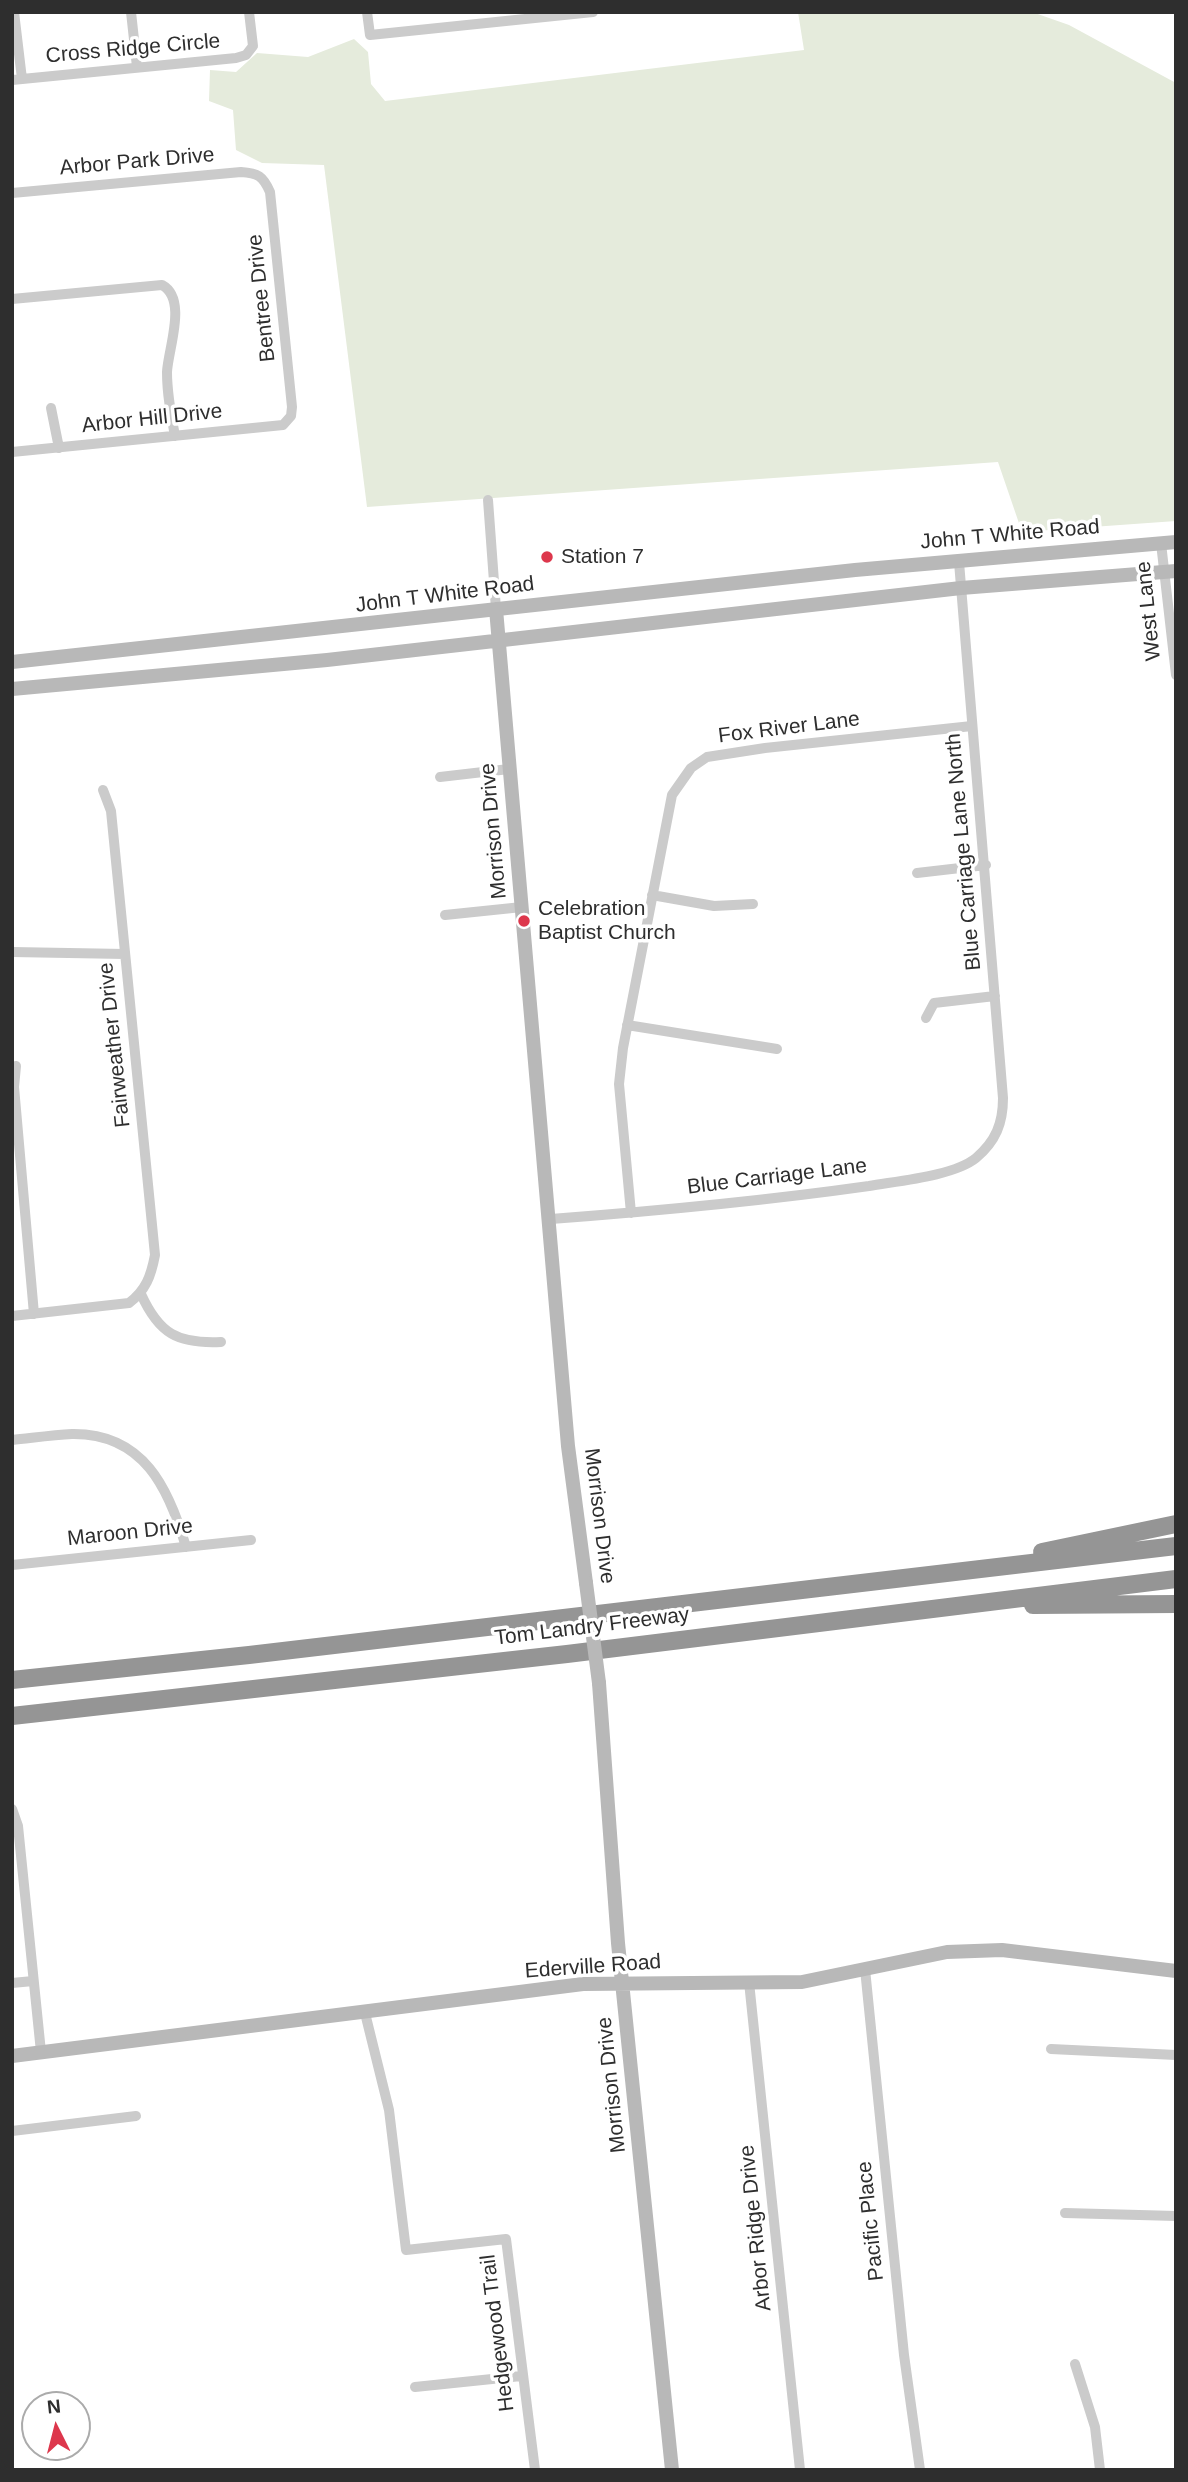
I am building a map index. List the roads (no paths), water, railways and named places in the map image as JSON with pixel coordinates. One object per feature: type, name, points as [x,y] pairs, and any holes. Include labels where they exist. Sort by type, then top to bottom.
[{"type":"highway","points":[[939,1575],[1176,1524]]},
{"type":"highway","name":"Tom Landry Freeway","points":[[12,1680],[1176,1546]]},
{"type":"highway","name":"Tom Landry Freeway","points":[[12,1716],[553,1655],[945,1605],[1176,1579]]},
{"type":"highway","points":[[945,1605],[1176,1604]]},
{"type":"street","points":[[14,12],[17,79]]},
{"type":"street","points":[[131,12],[138,67]]},
{"type":"street","name":"Cross Ridge Circle","points":[[17,79],[236,58],[246,55],[253,46],[249,12]]},
{"type":"street","points":[[367,12],[370,35],[593,12]]},
{"type":"street","name":"Arbor Park Drive","points":[[12,193],[240,172],[255,173],[263,178]]},
{"type":"street","name":"Bentree Drive","points":[[263,178],[270,192],[291,416]]},
{"type":"street","points":[[12,299],[162,285],[167,288],[173,296],[175,328],[167,370],[175,436]]},
{"type":"street","points":[[51,408],[59,449]]},
{"type":"street","name":"Arbor Hill Drive","points":[[12,452],[283,425],[291,416]]},
{"type":"street","points":[[488,500],[496,609]]},
{"type":"street","name":"John T White Road","points":[[12,662],[855,570],[1169,543]]},
{"type":"street","name":"West Lane","points":[[1169,543],[1176,675]]},
{"type":"street","name":"Blue Carriage Lane North","points":[[959,562],[986,865],[1003,1098],[1003,1117],[995,1137]]},
{"type":"street","points":[[12,689],[327,660],[961,588],[1170,572]]},
{"type":"street","name":"Morrison Drive","points":[[496,609],[551,1219],[568,1446],[599,1683],[623,1982],[672,2470]]},
{"type":"street","name":"Fox River Lane","points":[[631,1213],[619,1084],[627,1025],[672,795],[691,768],[707,757],[765,748],[972,726]]},
{"type":"street","points":[[440,777],[509,769]]},
{"type":"street","name":"Fairweather Drive","points":[[103,790],[111,811],[155,1255],[151,1276],[141,1294]]},
{"type":"street","points":[[918,873],[986,865]]},
{"type":"street","points":[[652,895],[714,906],[753,904]]},
{"type":"street","points":[[445,915],[522,907]]},
{"type":"street","points":[[12,952],[125,954]]},
{"type":"street","points":[[926,1018],[934,1003],[995,996]]},
{"type":"street","points":[[627,1025],[777,1049]]},
{"type":"street","points":[[16,1066],[14,1087],[34,1314]]},
{"type":"street","name":"Blue Carriage Lane","points":[[551,1219],[815,1194],[929,1177],[975,1160],[995,1137]]},
{"type":"street","points":[[12,1316],[129,1303],[141,1294],[152,1317],[171,1335],[195,1343],[221,1342]]},
{"type":"street","points":[[12,1440],[75,1434],[109,1441],[142,1460],[160,1479],[173,1502],[186,1547]]},
{"type":"street","name":"Maroon Drive","points":[[12,1565],[251,1540]]},
{"type":"street","points":[[12,1809],[18,1825],[41,2052]]},
{"type":"street","name":"Ederville Road","points":[[12,2056],[583,1984],[802,1982],[947,1952],[1002,1950],[1176,1971]]},
{"type":"street","name":"Pacific Place","points":[[865,1969],[904,2355],[920,2470]]},
{"type":"street","points":[[12,1983],[33,1981]]},
{"type":"street","name":"Arbor Ridge Drive","points":[[749,1982],[800,2470]]},
{"type":"street","name":"Hedgewood Trail","points":[[365,2013],[388,2110],[406,2250],[506,2239],[535,2470]]},
{"type":"street","points":[[1051,2049],[1176,2055]]},
{"type":"street","points":[[12,2131],[136,2116]]},
{"type":"street","points":[[1065,2213],[1176,2216]]},
{"type":"street","points":[[1074,2364],[1095,2427],[1100,2470]]},
{"type":"street","points":[[415,2387],[522,2376]]},
{"type":"place","name":"Station 7","points":[[547,557]]},
{"type":"place","name":"Celebration Baptist Church","points":[[524,921]]}]
